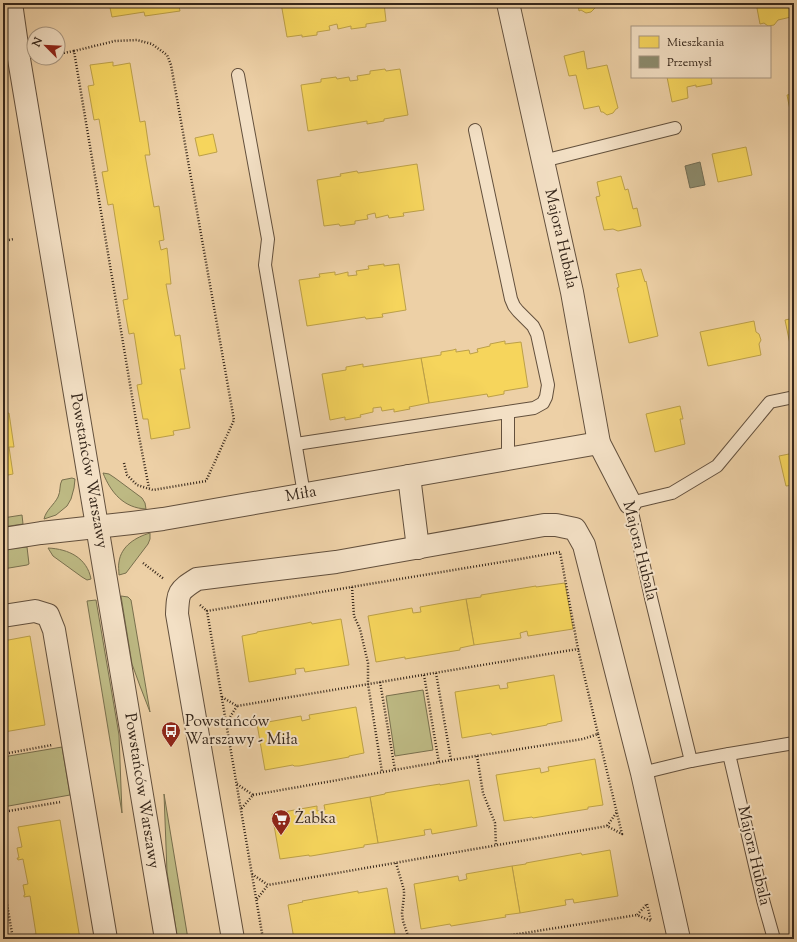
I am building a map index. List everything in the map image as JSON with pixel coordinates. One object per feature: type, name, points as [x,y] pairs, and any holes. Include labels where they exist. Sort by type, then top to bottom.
[{"type":"street","name":"Powstańców Warszawy","points":[[11,3],[166,939]]},
{"type":"street","name":"Majora Hubala","points":[[508,3],[572,292],[599,443],[630,503]]},
{"type":"street","name":"Miła","points":[[3,539],[97,526],[132,523],[599,443]]},
{"type":"street","points":[[409,476],[418,548]]},
{"type":"street","points":[[233,939],[177,614],[178,596],[185,587],[197,579],[336,562],[544,525],[556,525],[575,529],[584,545],[642,773],[679,939]]},
{"type":"street","points":[[3,616],[35,611],[48,615],[54,630],[106,939]]},
{"type":"lane","points":[[238,74],[268,239],[265,266],[304,494]]},
{"type":"lane","points":[[543,161],[675,128]]},
{"type":"lane","points":[[296,444],[534,408],[544,403],[548,385],[537,334],[533,326],[514,306],[475,130]]},
{"type":"lane","points":[[630,503],[672,493],[716,466],[770,402],[794,397]]},
{"type":"lane","points":[[508,412],[508,459]]},
{"type":"lane","name":"Majora Hubala","points":[[630,503],[653,606],[691,761]]},
{"type":"lane","points":[[642,773],[691,761],[794,743]]},
{"type":"lane","name":"Majora Hubala","points":[[729,754],[763,900],[774,939]]},
{"type":"path","points":[[66,52],[115,41],[137,40],[152,44],[167,55],[172,65],[234,420],[206,481],[153,490],[137,485],[127,475],[124,463]]},
{"type":"path","points":[[74,51],[137,426],[149,488]]},
{"type":"path","points":[[3,241],[14,239]]},
{"type":"path","points":[[256,899],[268,885],[607,826],[622,834],[578,649],[560,552],[207,611],[227,722],[241,809],[256,899],[263,939]]},
{"type":"path","points":[[352,587],[354,616],[360,629],[368,663],[368,684],[382,772]]},
{"type":"path","points":[[222,697],[237,706],[578,649]]},
{"type":"path","points":[[436,673],[451,760]]},
{"type":"path","points":[[424,675],[439,763]]},
{"type":"path","points":[[380,682],[395,770]]},
{"type":"path","points":[[227,722],[237,706]]},
{"type":"path","points":[[241,809],[252,795],[451,760],[583,739],[598,734]]},
{"type":"path","points":[[3,754],[73,741]]},
{"type":"path","points":[[478,756],[483,793],[495,823],[496,845]]},
{"type":"path","points":[[237,783],[252,795]]},
{"type":"path","points":[[3,812],[82,798]]},
{"type":"path","points":[[607,826],[617,812]]},
{"type":"path","points":[[396,863],[404,890],[402,913],[409,939]]},
{"type":"path","points":[[252,874],[268,885]]},
{"type":"path","points":[[3,882],[13,939]]},
{"type":"path","points":[[487,939],[508,937],[637,915],[651,921],[647,904],[637,915]]},
{"type":"shaded area","points":[[103,473],[109,474],[142,498],[146,509],[131,506],[119,498],[110,487]]},
{"type":"shaded area","points":[[72,478],[75,479],[74,488],[67,506],[56,515],[44,519],[46,513],[58,497],[62,480]]},
{"type":"shaded area","points":[[22,515],[23,524],[3,527],[3,518]]},
{"type":"shaded area","points":[[150,533],[148,544],[126,573],[119,575],[120,556],[123,551],[130,543]]},
{"type":"shaded area","points":[[27,547],[29,564],[3,569],[3,549]]},
{"type":"shaded area","points":[[48,548],[63,550],[76,556],[86,565],[91,579],[87,580],[82,577],[53,556]]},
{"type":"shaded area","points":[[121,596],[128,597],[131,600],[150,712],[132,664]]},
{"type":"shaded area","points":[[96,600],[119,735],[122,813],[87,601]]},
{"type":"shaded area","points":[[423,690],[433,750],[395,756],[386,696]]},
{"type":"shaded area","points":[[62,747],[70,795],[3,807],[3,757]]},
{"type":"shaded area","points":[[164,794],[188,939],[178,939],[177,936],[167,872]]},
{"type":"building: Mieszkania","points":[[109,3],[195,3],[179,6],[180,11],[145,16],[144,12],[112,17]]},
{"type":"building: Mieszkania","points":[[281,3],[384,3],[386,21],[366,24],[366,27],[351,29],[351,26],[338,29],[337,24],[329,26],[330,30],[317,32],[317,35],[287,37]]},
{"type":"building: Mieszkania","points":[[562,3],[595,3],[596,7],[591,12],[586,13],[581,10],[579,11],[578,4],[563,7]]},
{"type":"building: Mieszkania","points":[[756,3],[788,3],[791,17],[778,20],[774,25],[768,26],[764,23],[760,24]]},
{"type":"building: Mieszkania","points":[[584,51],[587,69],[607,65],[618,108],[613,113],[607,115],[601,112],[599,106],[584,109],[576,75],[569,76],[564,56]]},
{"type":"building: Mieszkania","points":[[113,62],[113,66],[130,63],[140,122],[145,121],[150,155],[145,155],[154,207],[159,206],[164,240],[159,241],[161,250],[167,248],[171,284],[166,284],[175,336],[180,335],[185,369],[180,369],[190,428],[173,431],[174,435],[151,439],[148,419],[143,419],[137,385],[142,384],[134,333],[129,334],[123,300],[128,299],[113,204],[108,205],[102,172],[108,171],[99,119],[94,120],[88,86],[94,85],[90,65]]},
{"type":"building: Mieszkania","points":[[385,69],[386,71],[400,69],[408,115],[384,119],[384,121],[367,124],[367,121],[308,131],[301,85],[321,82],[321,79],[336,77],[337,79],[349,77],[350,81],[358,80],[357,76],[370,74],[370,71]]},
{"type":"building: Mieszkania","points":[[667,78],[711,78],[712,84],[687,87],[688,98],[672,102]]},
{"type":"building: Mieszkania","points":[[794,94],[794,136],[787,95]]},
{"type":"building: Mieszkania","points":[[213,134],[217,152],[199,156],[195,138]]},
{"type":"building: Mieszkania","points":[[746,147],[752,175],[718,182],[712,154]]},
{"type":"building: Mieszkania","points":[[417,164],[424,210],[403,213],[404,216],[389,218],[388,215],[376,218],[375,213],[367,215],[368,219],[355,221],[355,224],[324,226],[317,180],[341,176],[340,174],[357,171],[358,173]]},
{"type":"building: Mieszkania","points":[[621,176],[625,190],[628,189],[633,209],[637,208],[641,226],[618,231],[613,229],[604,230],[596,197],[600,196],[597,182]]},
{"type":"building: Mieszkania","points":[[384,264],[384,266],[399,264],[406,310],[382,314],[383,317],[366,319],[365,317],[307,326],[299,280],[320,277],[319,274],[335,272],[335,275],[348,272],[348,276],[357,275],[356,271],[369,269],[368,266]]},
{"type":"building: Mieszkania","points":[[641,269],[645,282],[646,281],[658,336],[629,343],[617,288],[619,287],[616,274]]},
{"type":"building: Mieszkania","points":[[794,318],[794,348],[791,349],[785,320]]},
{"type":"building: Mieszkania","points":[[754,321],[756,332],[759,334],[761,340],[759,344],[761,355],[708,366],[700,332]]},
{"type":"building: Mieszkania","points":[[505,341],[505,344],[521,342],[528,387],[504,391],[504,394],[488,397],[487,394],[429,403],[421,358],[441,355],[441,352],[456,349],[456,352],[469,350],[470,354],[478,352],[477,349],[490,346],[490,344]]},
{"type":"building: Mieszkania","points":[[421,358],[429,403],[394,412],[394,409],[382,411],[381,407],[373,408],[373,412],[360,415],[361,417],[345,420],[345,417],[330,420],[322,374],[346,370],[346,367],[363,364],[363,367]]},
{"type":"building: Mieszkania","points":[[680,406],[683,419],[680,419],[685,444],[655,452],[646,414]]},
{"type":"building: Mieszkania","points":[[9,413],[14,447],[9,447],[13,474],[3,476],[3,414]]},
{"type":"building: Mieszkania","points":[[794,453],[794,485],[786,486],[779,456]]},
{"type":"building: Mieszkania","points":[[565,583],[573,629],[528,636],[527,631],[520,633],[521,638],[474,645],[466,599],[536,586]]},
{"type":"building: Mieszkania","points":[[466,599],[474,645],[460,648],[460,650],[376,662],[368,616],[412,608],[413,613],[421,612],[420,607]]},
{"type":"building: Mieszkania","points":[[341,619],[349,665],[305,672],[304,668],[295,669],[296,674],[249,682],[242,636],[311,622],[312,624]]},
{"type":"building: Mieszkania","points":[[30,636],[45,725],[4,732],[3,641]]},
{"type":"building: Mieszkania","points":[[554,675],[562,721],[492,735],[491,733],[462,738],[455,692],[499,685],[500,689],[508,688],[507,683]]},
{"type":"building: Mieszkania","points":[[356,707],[364,753],[299,766],[293,765],[265,770],[257,724],[301,716],[302,721],[310,719],[309,715]]},
{"type":"building: Mieszkania","points":[[595,759],[603,805],[533,818],[504,821],[496,775],[540,768],[541,773],[549,771],[548,767]]},
{"type":"building: Mieszkania","points":[[469,780],[477,826],[432,834],[431,829],[424,830],[425,835],[378,843],[370,797],[385,793]]},
{"type":"building: Mieszkania","points":[[370,797],[378,843],[364,845],[364,847],[311,856],[280,859],[272,814],[317,806],[317,811],[325,810],[324,805]]},
{"type":"building: Mieszkania","points":[[60,820],[80,939],[33,939],[30,935],[36,934],[30,896],[24,897],[23,885],[28,884],[23,859],[18,860],[17,858],[19,858],[17,848],[22,847],[18,827]]},
{"type":"building: Mieszkania","points":[[610,850],[618,896],[574,903],[573,899],[565,900],[566,905],[520,913],[512,866],[581,853],[582,855]]},
{"type":"building: Mieszkania","points":[[512,866],[520,913],[505,915],[506,917],[451,926],[450,924],[421,929],[414,884],[458,876],[459,881],[467,879],[466,874]]},
{"type":"building: Mieszkania","points":[[387,888],[395,934],[365,939],[350,939],[349,937],[342,939],[294,939],[288,905],[358,891],[358,893]]},
{"type":"building: Przemysł","points":[[700,162],[705,185],[690,188],[685,166]]},
{"type":"place","name":"Powstańców Warszawy - Miła","points":[[171,748]]},
{"type":"place","name":"Żabka","points":[[281,836]]}]
